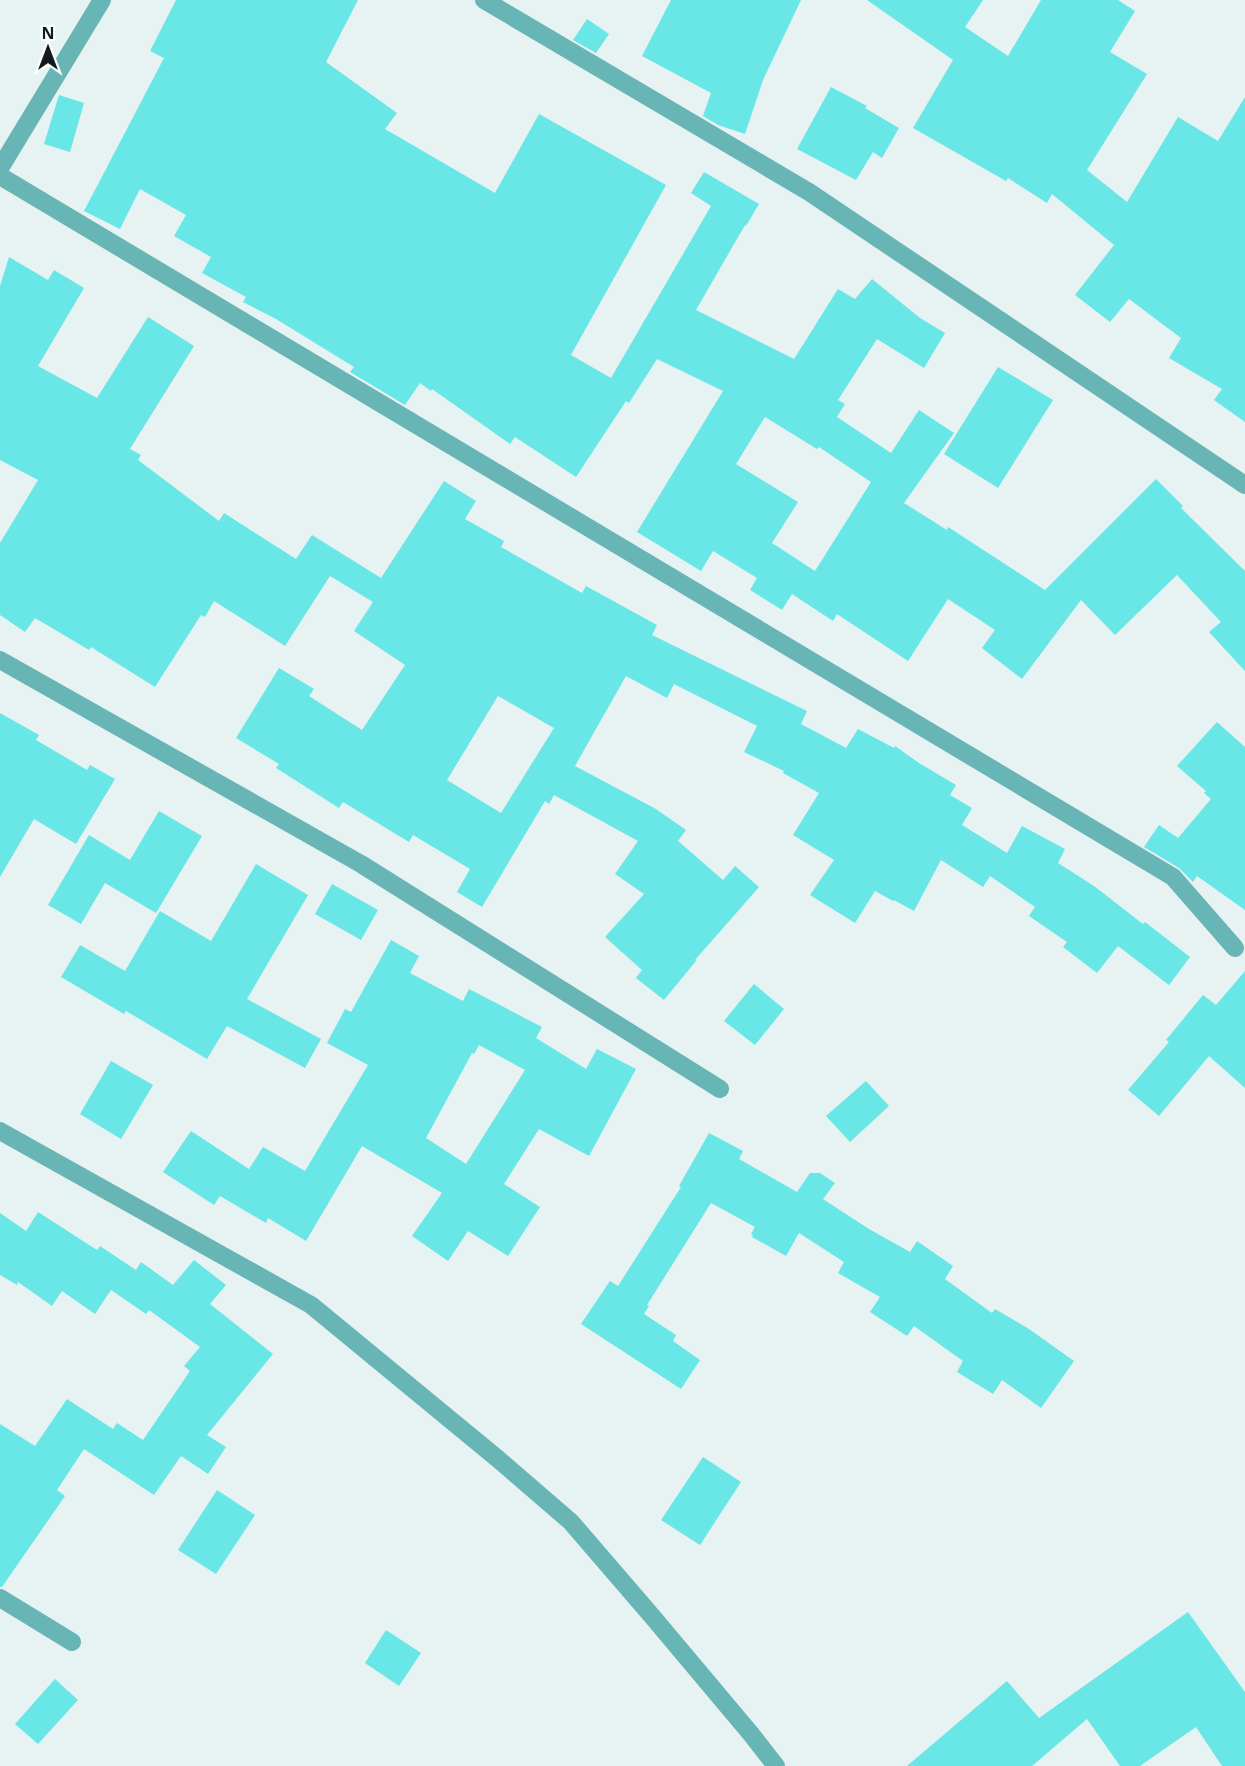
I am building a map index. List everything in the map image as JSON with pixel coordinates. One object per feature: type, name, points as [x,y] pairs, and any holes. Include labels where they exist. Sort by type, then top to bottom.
[{"type":"street","points":[[0,168],[102,0]]},
{"type":"street","points":[[484,0],[809,192],[1245,485]]},
{"type":"street","points":[[0,176],[1173,877],[1235,948]]},
{"type":"street","points":[[0,660],[361,864],[720,1089]]},
{"type":"street","points":[[0,1131],[320,1312],[571,1522],[776,1766]]},
{"type":"street","points":[[0,1598],[72,1642]]},
{"type":"building","points":[[176,0],[358,0],[326,62],[397,113],[385,129],[495,193],[539,114],[666,185],[571,355],[611,378],[711,206],[691,193],[704,172],[759,204],[696,310],[794,359],[838,289],[855,299],[872,279],[920,318],[945,333],[924,368],[877,339],[838,400],[845,404],[837,417],[891,453],[919,410],[954,433],[904,503],[947,530],[948,527],[1045,590],[1156,479],[1183,506],[1181,508],[1245,571],[1245,671],[1209,632],[1221,622],[1177,575],[1115,635],[1081,600],[1022,679],[982,648],[995,630],[948,599],[908,661],[837,614],[833,621],[792,594],[782,610],[750,590],[757,578],[713,551],[701,571],[637,532],[723,391],[657,359],[629,403],[626,401],[576,477],[515,437],[510,444],[420,383],[405,405],[350,372],[354,367],[276,319],[243,302],[246,297],[202,273],[211,257],[174,236],[186,215],[140,189],[120,229],[84,211],[164,58],[150,51]],"holes":[[[765,417],[817,449],[819,447],[871,482],[815,571],[772,543],[798,502],[736,464]]]},
{"type":"building","points":[[671,0],[801,0],[763,80],[745,134],[718,125],[703,116],[711,93],[642,56]]},
{"type":"building","points":[[867,0],[983,0],[965,27],[1008,56],[1041,0],[1118,0],[1135,11],[1110,52],[1147,74],[1087,170],[1127,202],[1178,117],[1218,141],[1245,97],[1245,422],[1214,400],[1222,389],[1169,358],[1181,338],[1129,299],[1110,322],[1075,295],[1114,245],[1052,194],[1047,203],[1008,178],[1006,181],[913,128],[953,60]]},
{"type":"building","points":[[587,19],[609,34],[596,53],[573,40]]},
{"type":"building","points":[[831,87],[867,106],[865,108],[899,128],[882,158],[873,152],[856,180],[797,149]]},
{"type":"building","points":[[59,95],[84,103],[70,152],[44,144]]},
{"type":"building","points":[[9,257],[48,280],[54,270],[84,288],[38,366],[97,398],[148,317],[194,346],[130,449],[141,455],[138,460],[219,521],[224,513],[296,559],[312,535],[381,578],[444,481],[476,501],[465,519],[504,541],[501,547],[582,593],[586,586],[657,625],[652,635],[807,711],[801,724],[846,748],[858,729],[894,748],[895,746],[956,785],[950,795],[972,808],[962,825],[1007,853],[1022,826],[1065,849],[1058,863],[1094,886],[1143,924],[1145,922],[1190,957],[1169,985],[1118,946],[1097,973],[1063,947],[1067,942],[1029,916],[1035,907],[990,876],[983,887],[941,860],[914,911],[875,891],[855,923],[810,895],[834,860],[793,835],[819,793],[783,773],[784,771],[744,752],[757,726],[674,684],[667,698],[626,676],[575,766],[656,809],[686,830],[678,841],[723,880],[735,866],[759,887],[695,960],[664,1000],[636,978],[642,970],[605,937],[644,894],[615,874],[638,841],[554,795],[549,804],[545,801],[482,907],[457,892],[470,869],[413,835],[409,842],[343,802],[339,808],[276,768],[279,764],[236,738],[279,668],[314,689],[309,696],[362,730],[405,665],[354,631],[373,602],[330,576],[285,646],[214,601],[205,617],[201,615],[155,687],[91,647],[89,650],[35,618],[25,632],[0,615],[0,543],[38,480],[0,460],[0,286]],"holes":[[[498,696],[554,728],[501,813],[447,780]]]},
{"type":"building","points":[[998,367],[1053,400],[998,488],[944,454]]},
{"type":"building","points":[[0,713],[39,735],[36,740],[87,770],[90,765],[115,779],[76,844],[34,819],[0,877]]},
{"type":"building","points":[[1217,722],[1245,747],[1245,910],[1197,876],[1193,882],[1179,868],[1144,847],[1159,825],[1178,838],[1211,799],[1204,793],[1206,791],[1177,766]]},
{"type":"building","points":[[159,811],[202,836],[156,913],[105,883],[81,924],[48,905],[89,835],[130,860]]},
{"type":"building","points":[[256,864],[308,895],[247,999],[321,1039],[305,1068],[227,1026],[207,1059],[126,1011],[124,1014],[61,977],[80,945],[125,971],[160,911],[211,941]]},
{"type":"building","points":[[332,884],[378,910],[361,940],[315,914]]},
{"type":"building","points":[[391,940],[419,956],[410,973],[463,1001],[469,989],[542,1027],[536,1038],[586,1069],[597,1049],[636,1069],[589,1156],[539,1129],[504,1184],[540,1207],[508,1256],[468,1231],[448,1261],[412,1236],[442,1193],[362,1146],[306,1241],[268,1218],[266,1223],[220,1196],[214,1205],[163,1172],[191,1131],[249,1169],[263,1147],[305,1171],[368,1065],[327,1043],[345,1009],[351,1012]],"holes":[[[479,1045],[525,1070],[466,1164],[426,1138],[472,1053],[474,1054]]]},
{"type":"building","points":[[1245,971],[1245,1088],[1209,1056],[1159,1116],[1128,1090],[1169,1042],[1166,1040],[1203,995],[1216,1005]]},
{"type":"building","points":[[754,984],[784,1009],[755,1045],[724,1021]]},
{"type":"building","points":[[111,1061],[153,1085],[121,1139],[80,1114]]},
{"type":"building","points":[[866,1081],[889,1106],[850,1142],[826,1116]]},
{"type":"building","points":[[709,1133],[743,1151],[739,1159],[797,1192],[810,1173],[820,1173],[835,1183],[823,1199],[910,1252],[917,1241],[953,1266],[945,1279],[992,1313],[995,1309],[1029,1329],[1074,1361],[1041,1408],[1002,1380],[993,1394],[957,1372],[963,1361],[914,1326],[907,1336],[870,1312],[880,1297],[838,1273],[844,1262],[799,1233],[786,1256],[752,1237],[751,1234],[755,1227],[711,1203],[647,1305],[649,1306],[644,1314],[676,1335],[673,1341],[700,1360],[681,1389],[581,1324],[610,1281],[618,1286],[681,1187],[679,1186]]},
{"type":"building","points":[[38,1212],[97,1250],[100,1246],[136,1270],[141,1262],[173,1285],[194,1260],[226,1285],[210,1304],[273,1354],[207,1435],[226,1447],[208,1474],[181,1456],[154,1495],[84,1449],[57,1490],[65,1496],[0,1587],[0,1424],[35,1446],[67,1399],[113,1429],[117,1423],[143,1440],[190,1371],[184,1366],[200,1347],[149,1310],[146,1314],[111,1290],[95,1314],[62,1291],[52,1306],[18,1282],[17,1285],[0,1275],[0,1213],[26,1231]]},
{"type":"building","points":[[703,1457],[741,1482],[700,1545],[661,1520]]},
{"type":"building","points":[[217,1490],[255,1515],[216,1574],[178,1550]]},
{"type":"building","points":[[1188,1612],[1245,1692],[1245,1766],[1222,1766],[1196,1727],[1140,1766],[1120,1766],[1087,1719],[1032,1766],[907,1766],[1007,1681],[1039,1718]]},
{"type":"building","points":[[386,1630],[421,1653],[399,1686],[365,1663]]},
{"type":"building","points":[[55,1679],[78,1700],[38,1744],[15,1724]]}]
